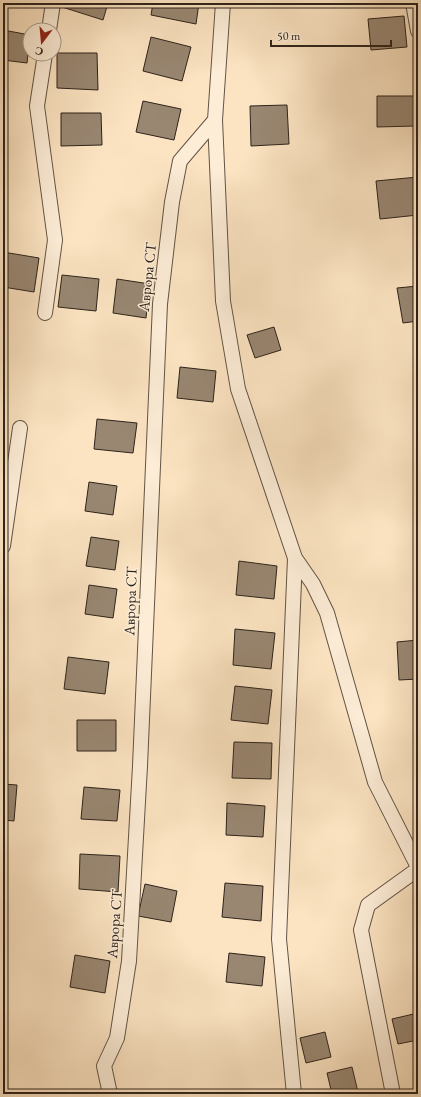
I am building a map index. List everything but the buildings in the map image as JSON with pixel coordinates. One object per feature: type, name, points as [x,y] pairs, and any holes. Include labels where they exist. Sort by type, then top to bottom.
[{"type":"street","points":[[50,22],[53,3]]},
{"type":"street","points":[[223,3],[215,120],[223,301],[238,389],[294,558],[313,584],[327,613],[375,782],[418,868],[368,905],[361,930],[393,1094]]},
{"type":"street","points":[[413,3],[418,31]]},
{"type":"street","points":[[44,62],[37,106],[55,240],[45,313]]},
{"type":"street","name":"Аврора СТ","points":[[110,1094],[104,1066],[117,1038],[130,961],[160,304],[172,202],[180,161],[215,120]]},
{"type":"street","points":[[3,546],[20,428]]},
{"type":"street","points":[[294,558],[279,939],[294,1094]]}]
